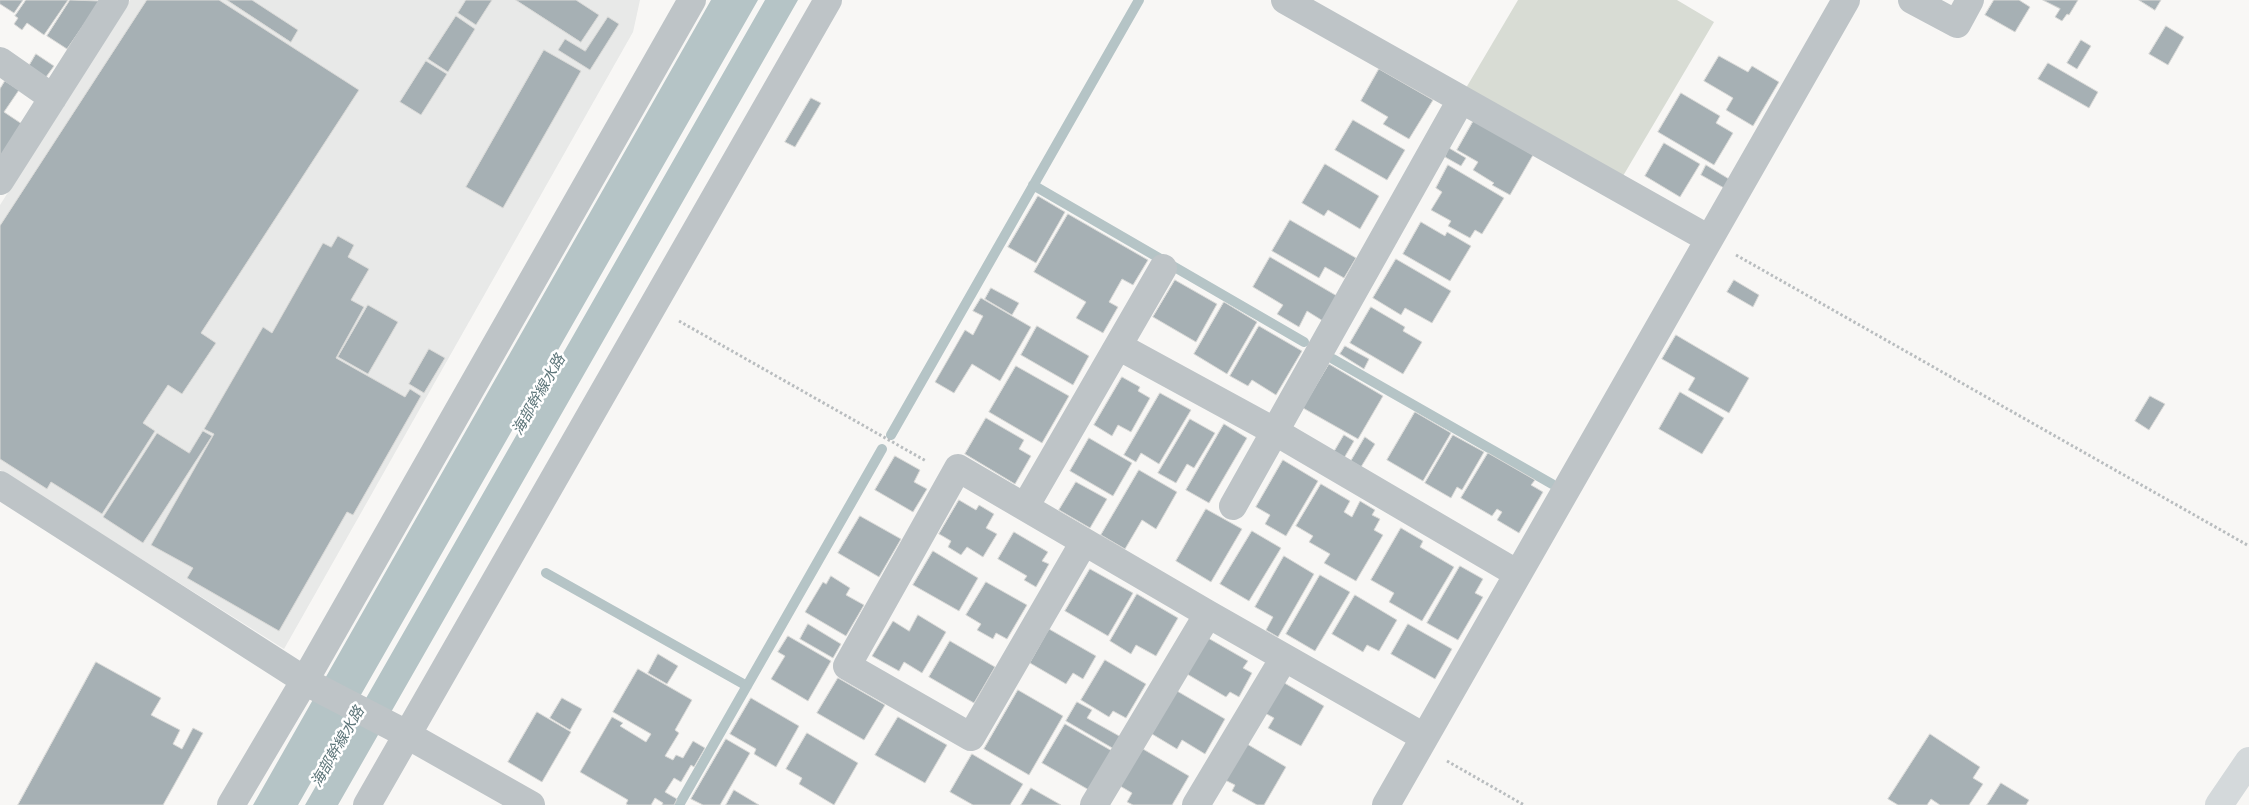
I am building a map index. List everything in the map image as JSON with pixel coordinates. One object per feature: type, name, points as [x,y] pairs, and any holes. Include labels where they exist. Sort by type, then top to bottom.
[{"type":"street","points":[[0,180],[115,0]]},
{"type":"street","points":[[231,805],[308,683],[692,0]]},
{"type":"street","points":[[367,805],[402,731],[653,306],[828,0]]},
{"type":"street","points":[[1285,0],[1709,240]]},
{"type":"street","points":[[1386,805],[1846,0]]},
{"type":"street","points":[[1912,0],[1957,24],[1970,0]]},
{"type":"street","points":[[0,61],[53,98]]},
{"type":"street","points":[[1232,506],[1461,100]]},
{"type":"street","points":[[1025,507],[1163,268]]},
{"type":"street","points":[[1118,346],[1274,431],[1518,574]]},
{"type":"street","points":[[1084,542],[971,737],[847,666],[958,468],[1284,658],[1424,737]]},
{"type":"street","points":[[0,485],[308,683],[402,731],[531,805]]},
{"type":"street","points":[[1094,805],[1208,614]]},
{"type":"street","points":[[1196,805],[1284,658]]},
{"type":"street","points":[[2219,805],[2249,761]]},
{"type":"path","points":[[1709,240],[2249,546]]},
{"type":"path","points":[[653,306],[952,477]]},
{"type":"path","points":[[1424,737],[1440,756],[1524,805]]},
{"type":"shaded area","points":[[130,0],[640,0],[633,32],[284,649],[0,470],[0,205]]},
{"type":"shaded area","points":[[711,0],[758,0],[298,805],[253,805]]},
{"type":"shaded area","points":[[765,0],[798,0],[338,805],[305,805]]},
{"type":"shaded area","points":[[1518,0],[1677,0],[1714,22],[1623,176],[1466,88]]},
{"type":"building","points":[[0,0],[23,0],[14,13],[0,4]]},
{"type":"building","points":[[26,0],[68,0],[44,35],[27,23],[22,30],[14,24],[18,18],[15,16]]},
{"type":"building","points":[[70,0],[100,1],[67,49],[47,36]]},
{"type":"building","points":[[147,0],[219,0],[359,90],[201,333],[216,343],[182,394],[168,385],[143,423],[155,431],[102,514],[51,482],[47,489],[0,459],[0,226]]},
{"type":"building","points":[[227,0],[252,0],[298,30],[291,42]]},
{"type":"building","points":[[466,0],[492,0],[476,25],[458,13]]},
{"type":"building","points":[[516,0],[576,0],[599,15],[581,42]]},
{"type":"building","points":[[1994,0],[2019,0],[2030,7],[2015,32],[1985,15]]},
{"type":"building","points":[[2043,0],[2078,0],[2069,15],[2067,14],[2062,21],[2055,17],[2060,9]]},
{"type":"building","points":[[2139,0],[2161,0],[2155,10]]},
{"type":"building","points":[[456,16],[475,29],[448,72],[428,59]]},
{"type":"building","points":[[608,17],[619,24],[590,70],[558,50],[565,39],[585,51]]},
{"type":"building","points":[[2166,26],[2184,37],[2168,65],[2149,54]]},
{"type":"building","points":[[2081,40],[2091,46],[2077,69],[2067,63]]},
{"type":"building","points":[[544,50],[581,71],[503,208],[466,187]]},
{"type":"building","points":[[36,54],[54,66],[46,77],[29,66]]},
{"type":"building","points":[[1719,56],[1748,72],[1752,66],[1779,82],[1753,126],[1726,110],[1733,98],[1704,81]]},
{"type":"building","points":[[426,61],[447,74],[421,115],[400,102]]},
{"type":"building","points":[[2048,63],[2098,92],[2089,108],[2038,79]]},
{"type":"building","points":[[1379,69],[1433,100],[1409,139],[1383,124],[1388,117],[1361,101]]},
{"type":"building","points":[[5,81],[19,90],[4,112],[22,124],[0,157],[0,89]]},
{"type":"building","points":[[1681,93],[1720,116],[1716,123],[1733,133],[1714,165],[1658,132]]},
{"type":"building","points":[[811,98],[821,103],[795,147],[785,142]]},
{"type":"building","points":[[1353,120],[1405,150],[1387,180],[1335,150]]},
{"type":"building","points":[[1474,120],[1533,155],[1510,195],[1492,185],[1494,183],[1473,170],[1478,162],[1457,150]]},
{"type":"building","points":[[1664,143],[1700,164],[1680,197],[1645,176]]},
{"type":"building","points":[[1449,148],[1466,158],[1461,166],[1445,157]]},
{"type":"building","points":[[1325,164],[1379,196],[1360,229],[1328,210],[1324,216],[1302,203]]},
{"type":"building","points":[[1448,165],[1504,198],[1482,234],[1475,230],[1470,238],[1448,226],[1451,221],[1431,210],[1442,192],[1436,188]]},
{"type":"building","points":[[1706,165],[1729,179],[1724,188],[1701,175]]},
{"type":"building","points":[[1038,196],[1065,212],[1036,263],[1008,247]]},
{"type":"building","points":[[1068,214],[1148,260],[1133,285],[1122,279],[1109,302],[1118,307],[1103,333],[1076,318],[1086,302],[1034,272]]},
{"type":"building","points":[[1290,220],[1356,258],[1344,278],[1325,267],[1319,278],[1272,251]]},
{"type":"building","points":[[1421,222],[1445,236],[1447,232],[1471,246],[1450,281],[1403,254]]},
{"type":"building","points":[[338,236],[354,245],[348,257],[369,269],[351,300],[364,307],[336,358],[405,397],[410,389],[421,396],[353,515],[347,512],[279,631],[187,578],[193,568],[151,545],[214,434],[204,429],[263,327],[272,333],[323,243],[331,247]]},
{"type":"building","points":[[1270,257],[1337,296],[1323,321],[1307,311],[1299,327],[1277,314],[1283,305],[1253,287]]},
{"type":"building","points":[[1396,259],[1451,291],[1432,323],[1405,308],[1401,315],[1373,298]]},
{"type":"building","points":[[1175,280],[1217,304],[1196,342],[1153,317]]},
{"type":"building","points":[[1734,280],[1759,295],[1753,307],[1727,292]]},
{"type":"building","points":[[991,288],[1019,303],[1012,315],[985,299]]},
{"type":"building","points":[[981,298],[1031,327],[1000,381],[972,364],[954,393],[935,382],[965,330],[973,335],[983,316],[973,311]]},
{"type":"building","points":[[1224,302],[1257,322],[1227,374],[1194,354]]},
{"type":"building","points":[[368,305],[398,322],[368,374],[338,357]]},
{"type":"building","points":[[1371,307],[1405,327],[1403,331],[1422,342],[1403,374],[1350,343]]},
{"type":"building","points":[[1037,326],[1089,356],[1073,385],[1021,355]]},
{"type":"building","points":[[1259,326],[1302,351],[1276,395],[1252,380],[1248,386],[1230,376]]},
{"type":"building","points":[[1676,335],[1749,378],[1729,413],[1688,390],[1695,378],[1662,359]]},
{"type":"building","points":[[1345,346],[1369,359],[1364,369],[1340,354]]},
{"type":"building","points":[[429,349],[445,358],[424,393],[409,384]]},
{"type":"building","points":[[1329,364],[1383,396],[1358,439],[1303,408]]},
{"type":"building","points":[[1016,366],[1069,396],[1042,443],[989,412]]},
{"type":"building","points":[[1122,377],[1140,387],[1138,391],[1150,398],[1131,432],[1118,425],[1112,436],[1094,425]]},
{"type":"building","points":[[1680,392],[1724,418],[1702,454],[1659,429]]},
{"type":"building","points":[[1160,393],[1191,410],[1159,464],[1141,453],[1136,462],[1124,455]]},
{"type":"building","points":[[2150,396],[2165,404],[2149,430],[2135,421]]},
{"type":"building","points":[[1415,412],[1451,433],[1423,481],[1387,460]]},
{"type":"building","points":[[986,418],[1024,440],[1019,449],[1031,456],[1015,484],[965,454]]},
{"type":"building","points":[[1190,419],[1215,433],[1194,468],[1187,464],[1176,483],[1158,473]]},
{"type":"building","points":[[1224,424],[1247,438],[1209,503],[1186,490]]},
{"type":"building","points":[[203,431],[212,436],[143,543],[103,517],[157,433],[189,453]]},
{"type":"building","points":[[1344,435],[1354,441],[1344,458],[1334,452]]},
{"type":"building","points":[[1453,435],[1484,452],[1462,490],[1457,487],[1451,498],[1425,483]]},
{"type":"building","points":[[1365,437],[1375,444],[1361,467],[1351,461]]},
{"type":"building","points":[[1089,438],[1132,463],[1113,496],[1070,471]]},
{"type":"building","points":[[1488,453],[1535,480],[1531,485],[1543,492],[1519,533],[1497,520],[1502,512],[1497,509],[1492,516],[1461,498]]},
{"type":"building","points":[[895,456],[920,470],[914,482],[927,489],[913,512],[875,490]]},
{"type":"building","points":[[1283,460],[1318,481],[1286,536],[1265,524],[1270,515],[1256,507]]},
{"type":"building","points":[[1139,470],[1177,492],[1156,529],[1142,520],[1125,549],[1101,535]]},
{"type":"building","points":[[1076,482],[1107,499],[1090,528],[1059,510]]},
{"type":"building","points":[[1321,484],[1350,501],[1344,512],[1352,517],[1360,501],[1375,510],[1372,515],[1380,519],[1374,530],[1383,535],[1356,581],[1324,563],[1330,554],[1309,542],[1313,536],[1296,526]]},
{"type":"building","points":[[959,500],[976,510],[979,505],[994,514],[986,528],[997,534],[983,557],[967,547],[961,555],[948,547],[951,541],[939,534]]},
{"type":"building","points":[[1206,509],[1242,529],[1211,582],[1176,561]]},
{"type":"building","points":[[860,516],[901,539],[879,577],[838,553]]},
{"type":"building","points":[[1401,528],[1423,541],[1420,547],[1454,567],[1422,621],[1389,602],[1394,593],[1371,580]]},
{"type":"building","points":[[1252,531],[1281,548],[1249,601],[1220,584]]},
{"type":"building","points":[[1014,532],[1048,552],[1042,561],[1049,564],[1036,587],[1024,580],[1027,576],[998,559]]},
{"type":"building","points":[[933,551],[978,578],[959,611],[913,585]]},
{"type":"building","points":[[1284,556],[1314,574],[1278,637],[1266,630],[1273,617],[1255,607]]},
{"type":"building","points":[[1460,566],[1483,579],[1475,593],[1483,597],[1458,640],[1427,623]]},
{"type":"building","points":[[1090,569],[1133,593],[1108,636],[1065,611]]},
{"type":"building","points":[[1320,575],[1350,592],[1315,651],[1286,634]]},
{"type":"building","points":[[831,576],[850,588],[846,595],[864,605],[846,636],[805,612],[823,582],[826,584]]},
{"type":"building","points":[[986,582],[1027,605],[1007,639],[996,633],[993,639],[977,630],[981,624],[966,615]]},
{"type":"building","points":[[1137,594],[1178,618],[1156,656],[1136,645],[1131,654],[1110,641]]},
{"type":"building","points":[[1355,595],[1397,620],[1379,651],[1367,645],[1363,652],[1332,634]]},
{"type":"building","points":[[918,615],[946,632],[922,673],[904,662],[899,671],[872,656],[893,621],[909,631]]},
{"type":"building","points":[[808,624],[841,644],[833,658],[800,639]]},
{"type":"building","points":[[1408,624],[1452,649],[1435,679],[1391,654]]},
{"type":"building","points":[[1049,629],[1096,656],[1083,679],[1073,673],[1066,684],[1030,663]]},
{"type":"building","points":[[788,636],[831,661],[808,701],[771,679],[785,656],[778,652]]},
{"type":"building","points":[[1208,638],[1248,661],[1243,668],[1252,673],[1239,697],[1230,692],[1226,697],[1187,674]]},
{"type":"building","points":[[950,641],[995,667],[974,703],[929,677]]},
{"type":"building","points":[[658,654],[678,666],[667,684],[648,673]]},
{"type":"building","points":[[1105,660],[1146,684],[1126,718],[1113,711],[1109,717],[1081,700]]},
{"type":"building","points":[[96,662],[161,698],[151,715],[180,730],[173,744],[182,749],[193,728],[203,733],[163,805],[18,805]]},
{"type":"building","points":[[638,669],[692,700],[675,730],[679,733],[665,756],[673,760],[676,755],[683,758],[693,741],[705,748],[694,767],[691,765],[681,782],[674,778],[665,792],[677,799],[674,805],[662,805],[663,803],[655,798],[651,805],[628,805],[626,804],[628,800],[580,772],[612,717],[623,723],[620,726],[646,742],[651,734],[613,712]]},
{"type":"building","points":[[838,678],[885,705],[864,740],[817,713]]},
{"type":"building","points":[[1281,681],[1324,706],[1301,746],[1268,728],[1274,718],[1263,712]]},
{"type":"building","points":[[1018,690],[1063,716],[1029,775],[984,749]]},
{"type":"building","points":[[1177,691],[1225,719],[1205,754],[1182,740],[1177,749],[1152,734]]},
{"type":"building","points":[[562,698],[582,709],[570,730],[550,718]]},
{"type":"building","points":[[751,698],[799,726],[776,767],[754,754],[756,749],[730,734]]},
{"type":"building","points":[[1077,702],[1092,710],[1087,718],[1121,737],[1114,749],[1066,721]]},
{"type":"building","points":[[537,712],[571,732],[542,782],[508,762]]},
{"type":"building","points":[[898,717],[947,745],[925,783],[875,755]]},
{"type":"building","points":[[1065,724],[1112,751],[1089,790],[1042,763]]},
{"type":"building","points":[[807,733],[858,763],[834,805],[799,784],[802,778],[786,769]]},
{"type":"building","points":[[1930,734],[1980,767],[1973,778],[1983,784],[1969,805],[1940,805],[1931,799],[1927,805],[1898,805],[1888,799]]},
{"type":"building","points":[[726,739],[750,753],[720,805],[703,805],[691,799]]},
{"type":"building","points":[[1247,744],[1286,767],[1264,805],[1257,805],[1232,791],[1235,785],[1225,780]]},
{"type":"building","points":[[1143,749],[1189,776],[1172,805],[1133,805],[1127,802],[1132,793],[1120,786]]},
{"type":"building","points":[[972,754],[1023,784],[1010,805],[973,805],[950,792]]},
{"type":"building","points":[[2001,783],[2029,800],[2026,805],[1987,805]]},
{"type":"building","points":[[1031,788],[1061,805],[1021,805]]},
{"type":"building","points":[[734,790],[759,805],[726,805]]},
{"type":"waterway","points":[[891,435],[1139,0]]},
{"type":"waterway","points":[[1033,185],[1304,342]]},
{"type":"waterway","points":[[1333,359],[1552,484]]},
{"type":"waterway","points":[[679,805],[882,449]]},
{"type":"waterway","points":[[546,573],[747,686]]},
{"type":"water label","name":"海部幹線水路","points":[[539,395]]},
{"type":"water label","name":"海部幹線水路","points":[[338,747]]}]
